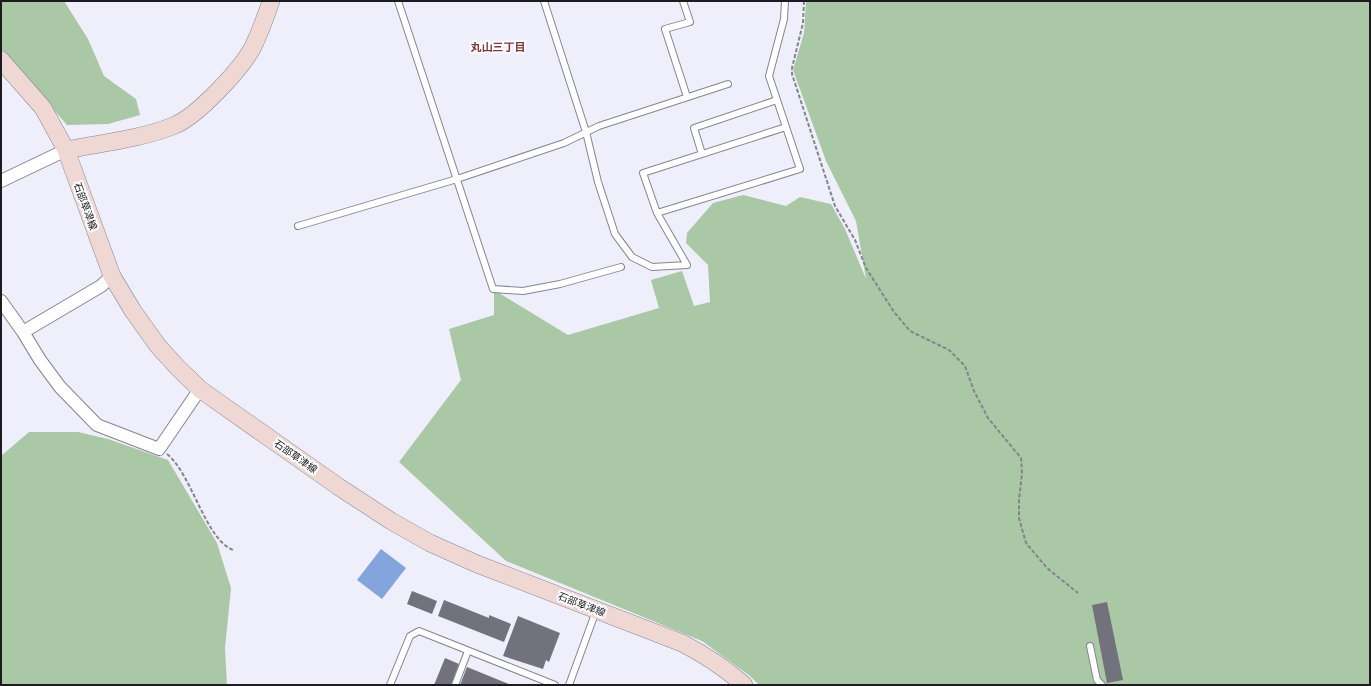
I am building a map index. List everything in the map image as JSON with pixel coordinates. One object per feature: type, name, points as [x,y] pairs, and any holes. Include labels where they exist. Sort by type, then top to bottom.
[{"type":"main road","points":[[66,150],[147,134],[175,125],[188,118],[220,88],[244,60],[252,47],[271,1]]},
{"type":"main road","name":"石部草津線","points":[[1,60],[43,108],[66,150],[112,276],[158,346],[200,389],[339,487],[391,521],[430,543],[477,564],[682,643],[707,656],[730,672],[744,685]]},
{"type":"street","points":[[1,181],[66,150]]},
{"type":"street","points":[[23,332],[101,286],[112,276]]},
{"type":"street","points":[[1,301],[23,332],[40,360],[60,387],[98,425],[159,449],[200,389]]},
{"type":"lane","points":[[398,1],[493,289],[523,291],[560,284],[621,267]]},
{"type":"lane","points":[[544,1],[586,132],[598,182],[615,234],[632,257],[652,267],[686,265],[657,213],[643,173],[786,127]]},
{"type":"lane","points":[[683,1],[690,22],[666,29],[687,97]]},
{"type":"lane","points":[[657,213],[800,169],[769,76],[784,19],[785,1]]},
{"type":"lane","points":[[298,226],[457,179],[564,143],[599,126],[728,84]]},
{"type":"lane","points":[[702,154],[694,128],[777,100]]},
{"type":"lane","points":[[569,685],[597,609]]},
{"type":"lane","points":[[390,685],[410,636],[419,631],[555,685]]},
{"type":"lane","points":[[1090,646],[1098,680],[1102,685]]},
{"type":"lane","points":[[455,685],[468,651]]},
{"type":"path","points":[[804,1],[803,23],[792,68],[792,74],[834,206],[856,240],[866,268],[894,312],[910,331],[949,350],[965,366],[974,391],[988,418],[1021,458],[1022,473],[1019,518],[1026,543],[1047,568],[1078,593]]},
{"type":"path","points":[[159,449],[169,454],[180,470],[217,537],[226,547],[233,550]]},
{"type":"green space","points":[[1,1],[64,1],[88,39],[104,76],[136,99],[140,115],[108,124],[67,125],[1,49]]},
{"type":"green space","points":[[806,1],[1370,1],[1370,685],[759,685],[750,676],[702,641],[506,561],[399,462],[461,380],[449,329],[494,315],[494,290],[568,335],[659,308],[651,280],[682,271],[694,306],[710,302],[708,265],[686,243],[687,233],[713,203],[743,195],[786,206],[800,197],[831,204],[845,229],[866,279],[856,221],[826,161],[793,70],[804,33]]},
{"type":"green space","points":[[29,432],[78,432],[108,439],[168,460],[217,543],[231,588],[225,648],[227,685],[1,685],[1,456]]},
{"type":"water","points":[[381,549],[406,568],[382,599],[357,580]]},
{"type":"building","points":[[412,591],[437,601],[432,614],[407,604]]},
{"type":"building","points":[[444,600],[489,618],[489,615],[511,624],[504,642],[438,616]]},
{"type":"building","points":[[1107,602],[1123,680],[1107,683],[1092,605]]},
{"type":"building","points":[[518,616],[560,633],[549,662],[546,660],[543,669],[503,656]]},
{"type":"building","points":[[445,658],[459,664],[451,685],[434,685]]},
{"type":"building","points":[[467,667],[511,685],[460,685]]},
{"type":"district","name":"丸山三丁目","points":[[498,47]]}]
